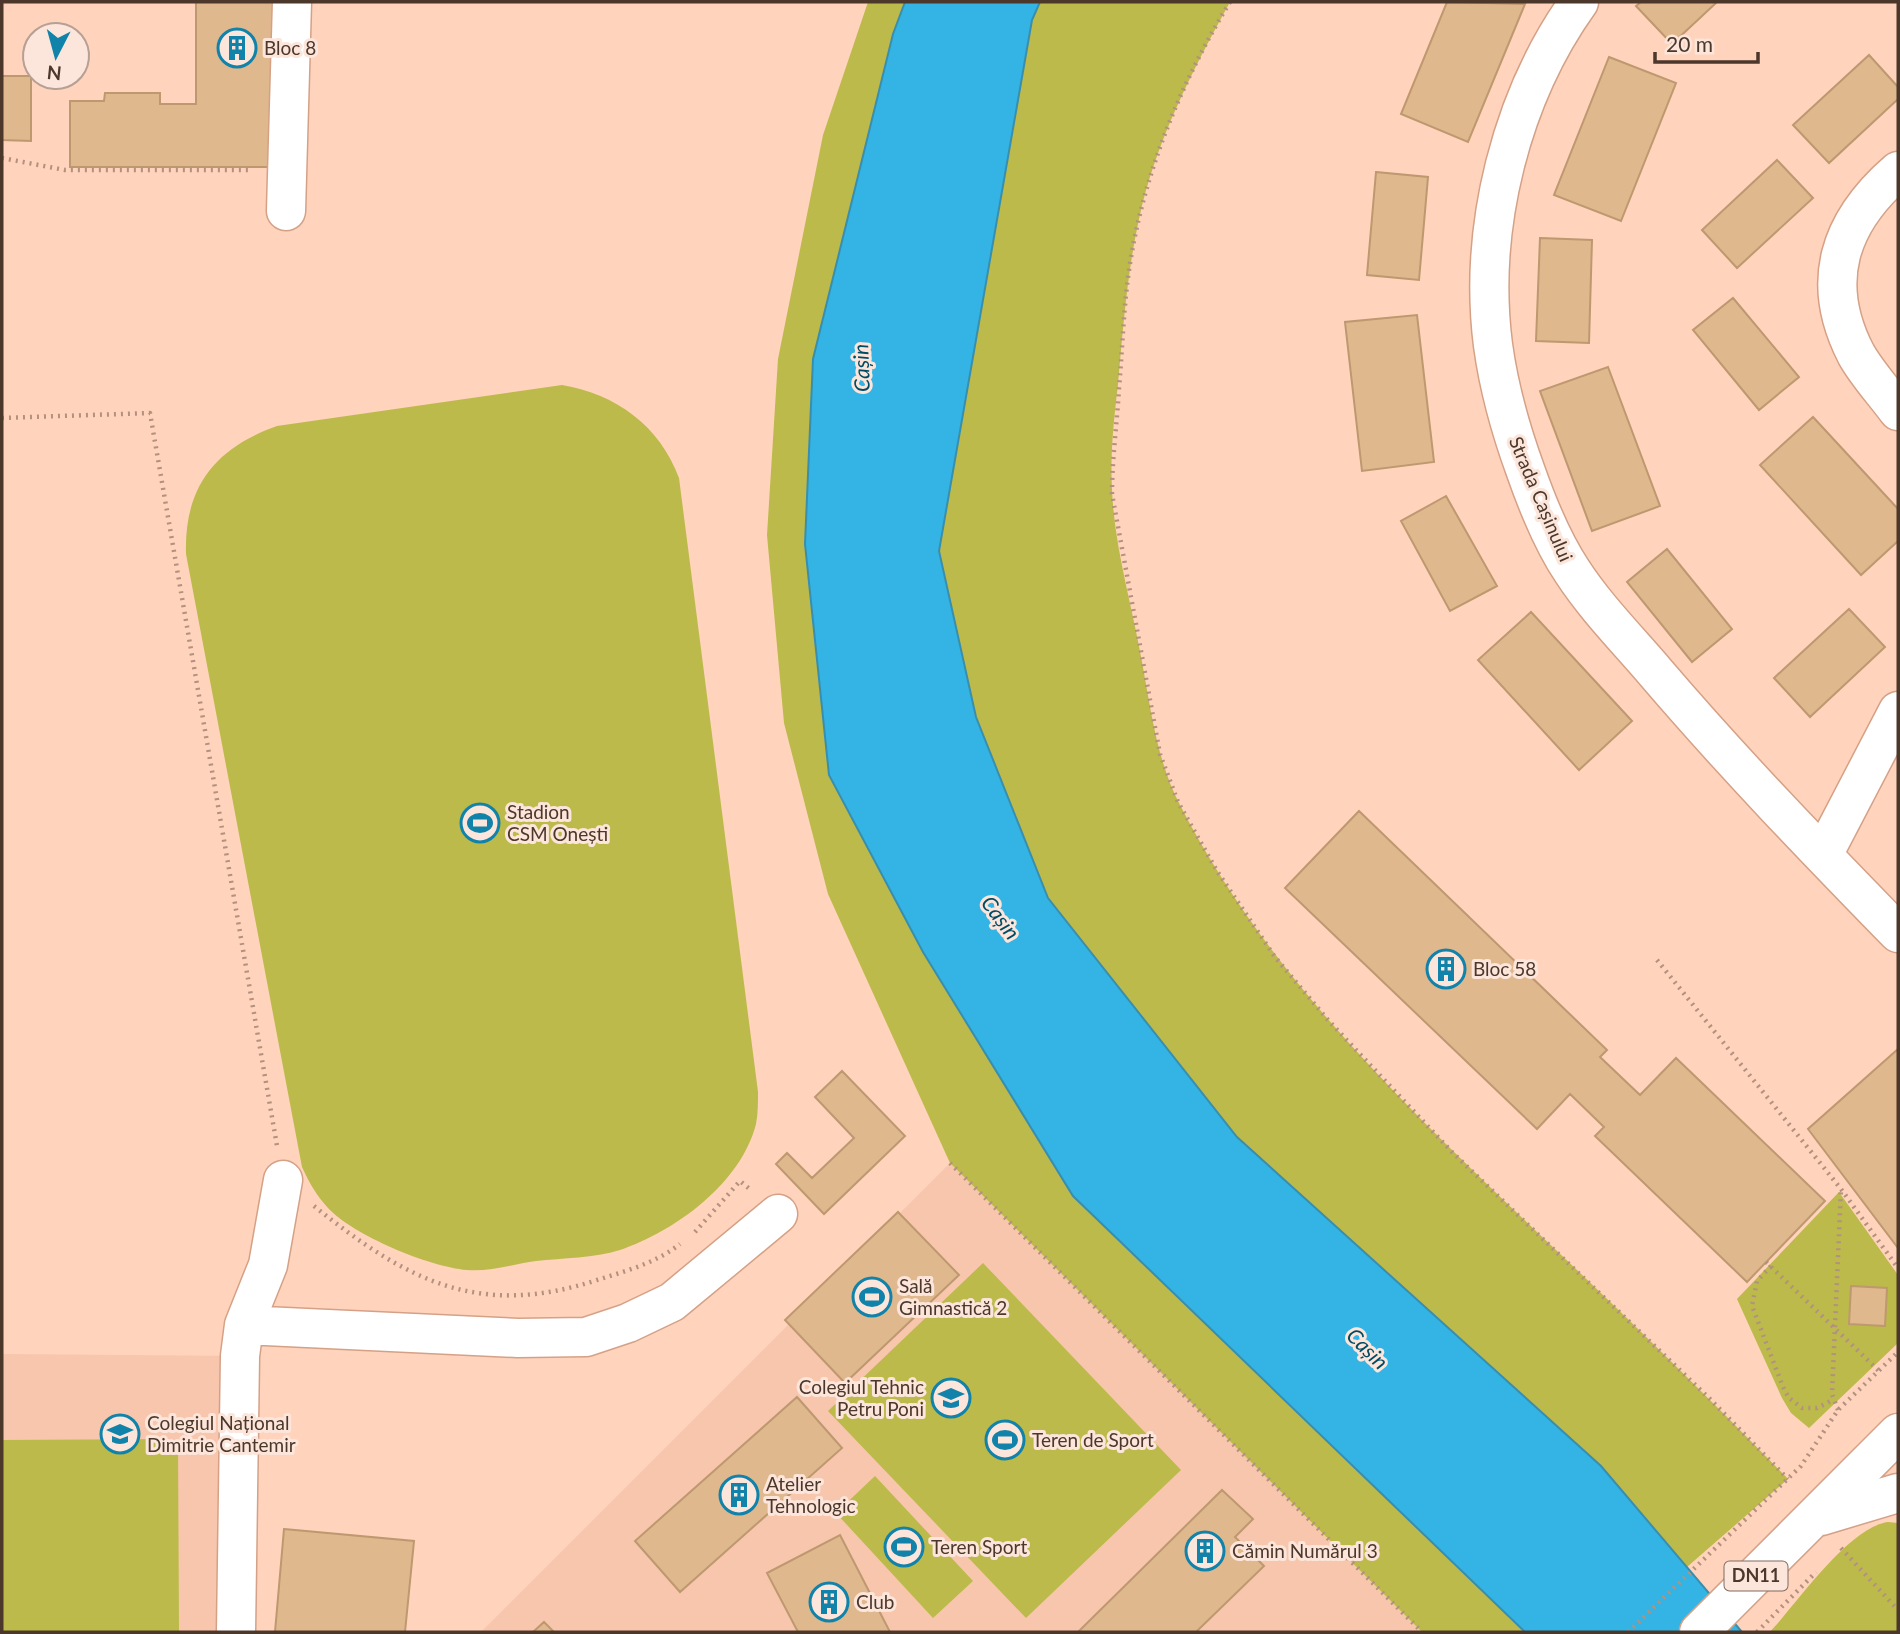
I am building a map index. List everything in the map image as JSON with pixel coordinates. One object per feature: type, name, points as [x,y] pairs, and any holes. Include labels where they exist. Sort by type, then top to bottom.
[{"type":"street","points":[[286,211],[292,2]]},
{"type":"street","name":"Strada Cașinului","points":[[1579,2],[1561,27],[1530,90],[1501,188],[1492,255],[1493,343],[1501,391],[1514,438],[1556,541],[1587,592],[1716,743],[1898,933]]},
{"type":"street","points":[[1898,171],[1860,210],[1847,231],[1840,254],[1838,276],[1840,310],[1852,345],[1898,411]]},
{"type":"street","points":[[1823,855],[1898,711]]},
{"type":"street","points":[[236,1632],[240,1356],[244,1325],[268,1265],[283,1180]]},
{"type":"street","points":[[244,1325],[505,1338],[586,1337],[628,1323],[672,1303],[717,1268],[778,1214]]},
{"type":"street","name":"DN11","points":[[1699,1632],[1898,1433]]},
{"type":"street","name":"DN11","points":[[1812,1520],[1898,1493]]},
{"type":"path","points":[[1230,2],[1194,66],[1157,160],[1140,215],[1127,285],[1112,451],[1112,494],[1160,754],[1178,802],[1217,871],[1275,957],[1328,1020],[1453,1153],[1700,1389],[1788,1479]]},
{"type":"path","points":[[2,158],[65,170],[287,170]]},
{"type":"path","points":[[2,418],[150,413],[283,1180],[399,1268],[446,1286],[502,1294],[532,1296],[563,1290],[655,1260],[696,1231],[740,1181],[778,1214]]},
{"type":"path","points":[[1657,960],[1841,1189],[1898,1268]]},
{"type":"path","points":[[950,1163],[1422,1632]]},
{"type":"path","points":[[1838,1410],[1833,1400],[1841,1189]]},
{"type":"path","points":[[1833,1400],[1817,1408],[1802,1408],[1789,1398],[1783,1387],[1752,1306],[1757,1282],[1768,1264],[1879,1371]]},
{"type":"path","points":[[1628,1632],[1801,1466],[1838,1410],[1898,1352]]},
{"type":"path","points":[[1831,1556],[1840,1547],[1898,1610]]},
{"type":"path","points":[[1756,1632],[1822,1566]]},
{"type":"shaded area","points":[[868,2],[905,2],[893,34],[813,359],[805,544],[829,776],[1073,1196],[1525,1632],[1422,1632],[950,1163],[828,894],[784,723],[767,535],[778,359],[823,135]]},
{"type":"shaded area","points":[[1040,2],[1230,2],[1177,107],[1146,191],[1128,281],[1113,436],[1113,510],[1120,554],[1156,735],[1172,788],[1215,866],[1253,925],[1341,1034],[1437,1135],[1633,1324],[1788,1479],[1687,1567],[1601,1466],[1237,1137],[1048,898],[976,717],[939,551],[1032,20]]},
{"type":"shaded area","name":"Stadion CSM Onești","points":[[562,385],[600,396],[634,415],[660,443],[679,478],[758,1092],[757,1116],[748,1146],[721,1185],[703,1202],[663,1231],[610,1253],[467,1270],[413,1256],[355,1229],[328,1208],[302,1167],[186,554],[187,530],[191,509],[207,473],[236,446],[277,426]]},
{"type":"shaded area","name":"Colegiul Tehnic Petru Poni","points":[[950,1163],[1422,1632],[481,1632]]},
{"type":"shaded area","points":[[1839,1192],[1898,1275],[1898,1343],[1809,1428],[1791,1413],[1782,1398],[1737,1299]]},
{"type":"shaded area","name":"Teren de Sport","points":[[983,1263],[1181,1470],[1026,1618],[828,1411]]},
{"type":"shaded area","name":"Colegiul Național Dimitrie Cantemir","points":[[2,1354],[240,1356],[236,1632],[2,1632]]},
{"type":"shaded area","points":[[178,1439],[179,1632],[2,1632],[2,1440]]},
{"type":"shaded area","name":"Teren Sport","points":[[875,1476],[973,1581],[933,1618],[836,1513]]},
{"type":"shaded area","points":[[1888,1522],[1898,1523],[1898,1632],[1770,1632],[1841,1551],[1873,1527]]},
{"type":"water","name":"Cașin","points":[[905,2],[1040,2],[1032,20],[939,551],[976,717],[1048,898],[1237,1137],[1601,1466],[1742,1632],[1525,1632],[1073,1196],[923,952],[829,775],[805,544],[813,359],[893,34]]},
{"type":"building","name":"Bloc 8","points":[[196,2],[278,2],[278,167],[70,167],[70,101],[104,101],[105,93],[160,93],[160,104],[196,104]]},
{"type":"building","points":[[1447,2],[1525,4],[1468,142],[1401,114]]},
{"type":"building","points":[[1641,2],[1717,2],[1672,44],[1636,6]]},
{"type":"building","points":[[1869,55],[1898,87],[1898,99],[1829,163],[1793,125]]},
{"type":"building","points":[[1609,57],[1676,83],[1621,221],[1554,195]]},
{"type":"building","points":[[2,76],[21,76],[21,91],[31,91],[31,141],[2,140]]},
{"type":"building","points":[[1777,160],[1813,198],[1737,268],[1702,230]]},
{"type":"building","points":[[1376,172],[1428,177],[1419,280],[1367,275]]},
{"type":"building","points":[[1540,238],[1592,240],[1589,343],[1536,341]]},
{"type":"building","points":[[1733,298],[1799,377],[1759,410],[1693,330]]},
{"type":"building","points":[[1417,315],[1434,462],[1362,471],[1345,322]]},
{"type":"building","points":[[1608,367],[1660,506],[1592,531],[1540,391]]},
{"type":"building","points":[[1813,417],[1898,509],[1898,541],[1861,575],[1760,465]]},
{"type":"building","points":[[1446,496],[1497,586],[1450,611],[1401,521]]},
{"type":"building","points":[[1667,549],[1732,629],[1692,662],[1627,582]]},
{"type":"building","points":[[1849,609],[1885,647],[1810,717],[1774,678]]},
{"type":"building","points":[[1531,612],[1632,721],[1579,770],[1478,660]]},
{"type":"building","name":"Bloc 58","points":[[1359,811],[1607,1050],[1600,1057],[1640,1095],[1676,1058],[1825,1201],[1747,1282],[1595,1136],[1604,1127],[1570,1094],[1537,1129],[1285,888]]},
{"type":"building","points":[[1898,1049],[1898,1248],[1808,1129]]},
{"type":"building","points":[[842,1071],[905,1136],[824,1214],[776,1164],[787,1153],[812,1178],[854,1138],[815,1097]]},
{"type":"building","name":"Sală Gimnastică 2","points":[[898,1212],[959,1275],[845,1383],[785,1320]]},
{"type":"building","points":[[1851,1286],[1887,1288],[1885,1326],[1849,1324]]},
{"type":"building","name":"Atelier Tehnologic","points":[[797,1397],[842,1448],[680,1592],[635,1541]]},
{"type":"building","name":"Cămin Numărul 3","points":[[1222,1490],[1253,1519],[1235,1537],[1264,1566],[1196,1632],[1078,1632]]},
{"type":"building","points":[[284,1529],[414,1541],[405,1632],[275,1632]]},
{"type":"building","name":"Club","points":[[840,1535],[890,1632],[798,1632],[767,1573]]},
{"type":"building","points":[[544,1622],[554,1632],[533,1632]]},
{"type":"place","name":"Bloc 8","points":[[237,48]]},
{"type":"place","name":"Stadion CSM Onești","points":[[480,823]]},
{"type":"place","name":"Bloc 58","points":[[1446,969]]},
{"type":"place","name":"Sală Gimnastică 2","points":[[872,1297]]},
{"type":"place","name":"Colegiul Tehnic Petru Poni","points":[[951,1398]]},
{"type":"place","name":"Colegiul Național Dimitrie Cantemir","points":[[120,1434]]},
{"type":"place","name":"Teren de Sport","points":[[1005,1440]]},
{"type":"place","name":"Atelier Tehnologic","points":[[739,1495]]},
{"type":"place","name":"Teren Sport","points":[[904,1547]]},
{"type":"place","name":"Cămin Numărul 3","points":[[1205,1551]]},
{"type":"place","name":"Club","points":[[829,1602]]}]
